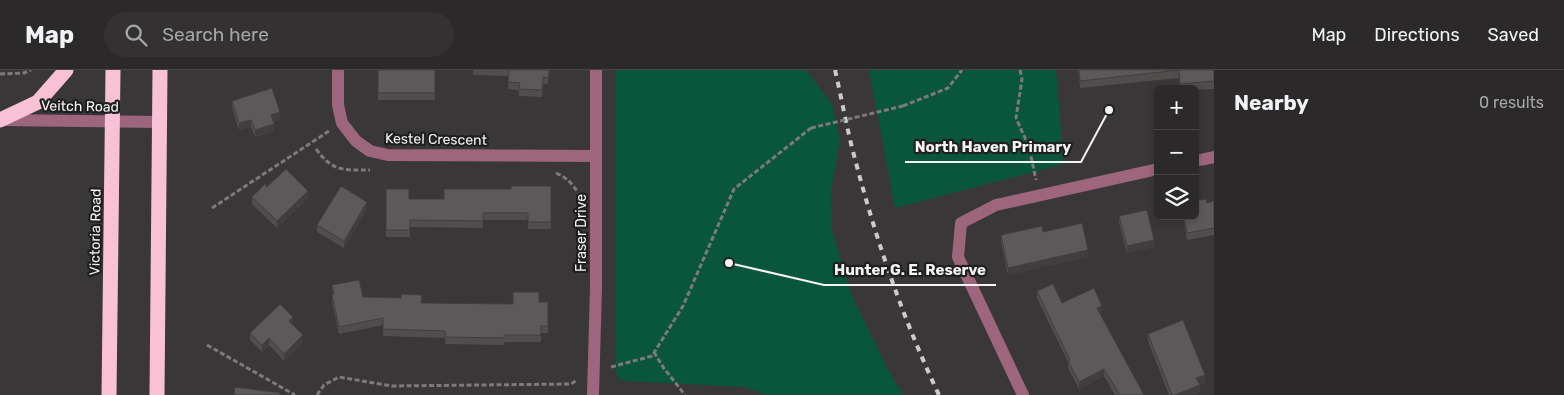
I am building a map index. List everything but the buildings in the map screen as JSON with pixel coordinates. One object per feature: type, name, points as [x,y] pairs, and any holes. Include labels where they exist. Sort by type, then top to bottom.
[{"type":"highway","points":[[0,120],[38,102],[66,70]]},
{"type":"highway","name":"Victoria Road","points":[[109,395],[113,70]]},
{"type":"highway","points":[[157,395],[160,70]]},
{"type":"street","name":"Kestel Crescent","points":[[338,70],[338,105],[342,123],[356,141],[370,152],[388,155],[595,156]]},
{"type":"street","name":"Fraser Drive","points":[[593,395],[596,287],[596,70]]},
{"type":"street","name":"Veitch Road","points":[[0,120],[160,122]]},
{"type":"street","points":[[1199,161],[1214,158]]},
{"type":"street","points":[[1023,395],[958,257],[961,224],[996,205],[1154,170]]},
{"type":"path","points":[[0,74],[24,73],[31,70]]},
{"type":"path","points":[[594,372],[652,356],[683,306],[734,188],[811,128],[903,106],[948,88],[962,70]]},
{"type":"path","points":[[1020,70],[1022,79],[1016,118],[1029,147],[1040,195]]},
{"type":"path","points":[[212,208],[342,123]]},
{"type":"path","points":[[316,149],[327,162],[336,168],[376,170]]},
{"type":"path","points":[[555,173],[573,184],[580,196]]},
{"type":"path","points":[[207,345],[295,395]]},
{"type":"path","points":[[654,352],[685,395]]},
{"type":"path","points":[[317,395],[324,385],[340,377],[392,386],[570,384],[578,379]]},
{"type":"green space","points":[[616,70],[806,70],[832,104],[840,141],[831,190],[832,231],[852,296],[887,368],[903,395],[767,395],[745,387],[626,381],[619,379],[616,373]]},
{"type":"green space","points":[[869,70],[1056,70],[1064,164],[895,208]]},
{"type":"railway","points":[[835,70],[852,148],[881,249],[902,308],[939,395]]},
{"type":"place","name":"North Haven Primary","points":[[1109,110]]},
{"type":"place","name":"Hunter G. E. Reserve","points":[[729,263]]}]
